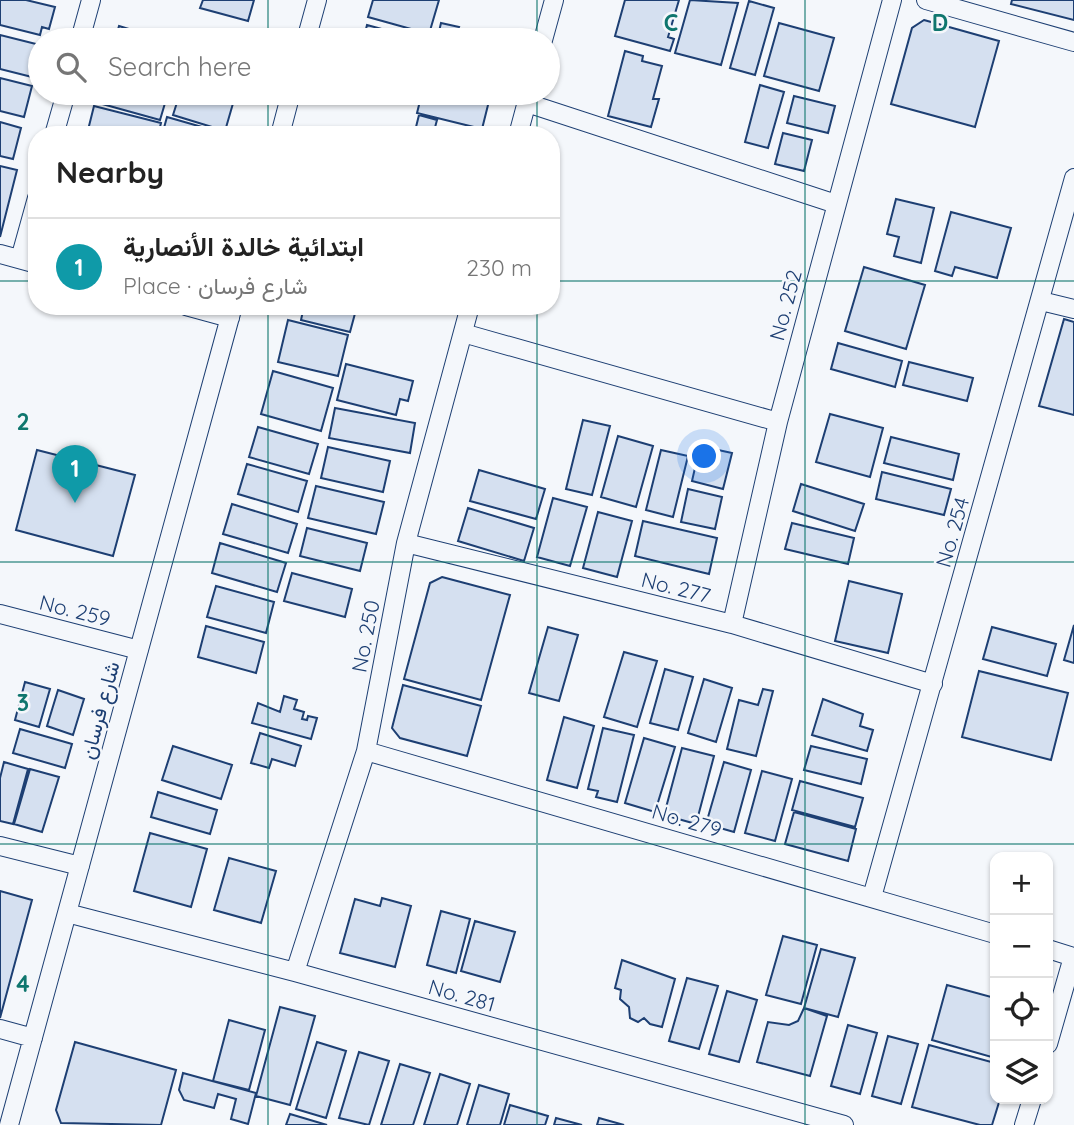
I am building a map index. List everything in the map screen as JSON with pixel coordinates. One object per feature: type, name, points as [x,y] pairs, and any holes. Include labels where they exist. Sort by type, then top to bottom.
[{"type":"street","points":[[83,28],[91,0]]},
{"type":"street","points":[[309,28],[317,0]]},
{"type":"street","points":[[546,28],[554,0]]},
{"type":"street","name":"No. 252","points":[[732,624],[778,422],[892,0]]},
{"type":"street","points":[[926,0],[1074,42]]},
{"type":"street","points":[[57,126],[63,105]]},
{"type":"street","points":[[282,126],[288,105]]},
{"type":"street","points":[[520,126],[526,105]]},
{"type":"street","points":[[548,105],[836,204]]},
{"type":"street","name":"No. 254","points":[[872,897],[1074,178]]},
{"type":"street","points":[[0,254],[28,262]]},
{"type":"street","points":[[1041,301],[1074,309]]},
{"type":"street","name":"شارع فرسان","points":[[9,1125],[230,315]]},
{"type":"street","name":"No. 250","points":[[295,972],[366,751],[406,543],[468,315]]},
{"type":"street","points":[[463,333],[778,422]]},
{"type":"street","name":"No. 277","points":[[406,543],[732,624],[933,684]]},
{"type":"street","name":"No. 259","points":[[0,614],[139,650]]},
{"type":"street","name":"No. 279","points":[[366,751],[990,932]]},
{"type":"street","points":[[0,846],[80,866]]},
{"type":"street","name":"No. 281","points":[[67,914],[295,972],[822,1122],[844,1125]]},
{"type":"street","points":[[1049,1041],[1073,957],[1053,951]]},
{"type":"street","points":[[0,1029],[33,1038]]},
{"type":"street","points":[[1024,1125],[1030,1104]]},
{"type":"building","points":[[0,0],[26,0],[55,7],[49,28],[28,28],[28,32],[0,25]]},
{"type":"building","points":[[203,0],[254,0],[248,21],[200,8]]},
{"type":"building","points":[[373,0],[439,0],[431,28],[407,28],[368,17]]},
{"type":"building","points":[[625,0],[679,0],[668,37],[674,39],[670,51],[615,36]]},
{"type":"building","points":[[690,0],[738,3],[721,65],[675,53]]},
{"type":"building","points":[[1012,0],[1074,0],[1074,20],[1011,4]]},
{"type":"building","points":[[749,1],[774,8],[755,75],[730,68]]},
{"type":"building","points":[[924,20],[999,41],[975,127],[891,104],[912,28]]},
{"type":"building","points":[[441,23],[459,27],[459,28],[440,28]]},
{"type":"building","points":[[779,23],[834,38],[819,91],[764,76]]},
{"type":"building","points":[[0,35],[28,42],[28,76],[0,69]]},
{"type":"building","points":[[625,51],[643,56],[642,61],[662,66],[653,99],[659,99],[651,127],[608,116]]},
{"type":"building","points":[[0,78],[28,85],[24,117],[0,111]]},
{"type":"building","points":[[760,85],[784,92],[768,148],[745,142]]},
{"type":"building","points":[[794,96],[835,106],[828,133],[787,123]]},
{"type":"building","points":[[106,105],[164,105],[160,120]]},
{"type":"building","points":[[176,105],[233,105],[226,126],[209,126],[173,115]]},
{"type":"building","points":[[419,105],[488,105],[483,126],[470,126],[417,113]]},
{"type":"building","points":[[94,106],[161,123],[160,126],[89,126]]},
{"type":"building","points":[[419,115],[437,120],[435,126],[416,126]]},
{"type":"building","points":[[167,117],[198,126],[164,126]]},
{"type":"building","points":[[0,122],[21,128],[13,159],[0,156]]},
{"type":"building","points":[[783,133],[812,140],[804,171],[775,164]]},
{"type":"building","points":[[0,166],[17,170],[0,237]]},
{"type":"building","points":[[896,199],[934,208],[921,263],[894,256],[899,237],[887,234]]},
{"type":"building","points":[[951,212],[1011,228],[997,278],[955,267],[952,276],[935,271]]},
{"type":"building","points":[[864,267],[925,285],[906,349],[845,331]]},
{"type":"building","points":[[302,315],[355,315],[350,332],[301,320]]},
{"type":"building","points":[[1064,319],[1074,322],[1074,415],[1039,406]]},
{"type":"building","points":[[288,320],[348,335],[338,376],[278,362]]},
{"type":"building","points":[[838,343],[902,361],[895,387],[831,369]]},
{"type":"building","points":[[909,362],[973,378],[967,401],[903,385]]},
{"type":"building","points":[[346,364],[413,381],[408,401],[400,399],[396,415],[337,400]]},
{"type":"building","points":[[273,371],[333,388],[321,431],[261,414]]},
{"type":"building","points":[[335,408],[415,423],[410,453],[329,438]]},
{"type":"building","points":[[830,414],[883,428],[870,477],[816,462]]},
{"type":"building","points":[[583,420],[610,426],[592,495],[566,489]]},
{"type":"building","points":[[258,427],[318,444],[309,474],[249,457]]},
{"type":"building","points":[[618,436],[653,446],[636,507],[601,497]]},
{"type":"building","points":[[891,437],[959,454],[953,480],[884,463]]},
{"type":"building","points":[[700,446],[732,453],[723,489],[692,481]]},
{"type":"building","points":[[328,447],[390,461],[383,492],[321,478]]},
{"type":"building","points":[[37,450],[135,475],[113,556],[16,530]]},
{"type":"building","points":[[661,450],[688,456],[673,517],[646,510]]},
{"type":"building","points":[[247,464],[307,481],[298,512],[238,494]]},
{"type":"building","points":[[479,470],[545,489],[536,519],[470,501]]},
{"type":"building","points":[[882,472],[951,489],[944,515],[876,499]]},
{"type":"building","points":[[801,484],[864,504],[855,531],[793,511]]},
{"type":"building","points":[[316,486],[384,502],[376,534],[308,518]]},
{"type":"building","points":[[688,489],[722,497],[715,529],[681,522]]},
{"type":"building","points":[[553,498],[587,507],[570,566],[537,557]]},
{"type":"building","points":[[232,504],[297,524],[288,553],[223,534]]},
{"type":"building","points":[[468,508],[534,528],[524,561],[458,541]]},
{"type":"building","points":[[598,512],[632,521],[617,577],[583,568]]},
{"type":"building","points":[[643,521],[717,538],[709,574],[635,556]]},
{"type":"building","points":[[792,523],[854,538],[848,564],[785,549]]},
{"type":"building","points":[[307,528],[367,543],[360,571],[300,556]]},
{"type":"building","points":[[220,543],[286,563],[277,592],[212,573]]},
{"type":"building","points":[[292,573],[352,589],[345,617],[284,601]]},
{"type":"building","points":[[442,577],[510,595],[481,700],[404,679],[430,583]]},
{"type":"building","points":[[849,581],[902,594],[888,653],[835,641]]},
{"type":"building","points":[[216,586],[274,602],[266,633],[207,617]]},
{"type":"building","points":[[1074,625],[1074,663],[1064,660]]},
{"type":"building","points":[[206,626],[264,642],[256,673],[198,657]]},
{"type":"building","points":[[548,627],[578,635],[559,701],[529,693]]},
{"type":"building","points":[[992,627],[1056,644],[1047,676],[983,659]]},
{"type":"building","points":[[624,652],[657,661],[637,727],[604,717]]},
{"type":"building","points":[[665,669],[693,677],[678,730],[650,723]]},
{"type":"building","points":[[979,671],[1068,693],[1051,760],[962,737]]},
{"type":"building","points":[[704,679],[732,688],[716,742],[688,733]]},
{"type":"building","points":[[25,682],[50,689],[39,727],[15,720]]},
{"type":"building","points":[[403,685],[481,706],[467,756],[400,738],[392,728]]},
{"type":"building","points":[[763,689],[773,691],[756,756],[727,749],[739,700],[758,705]]},
{"type":"building","points":[[58,690],[84,699],[73,735],[47,726]]},
{"type":"building","points":[[284,696],[297,700],[294,709],[304,712],[302,719],[307,720],[308,716],[317,718],[311,739],[252,723],[258,703],[280,712]]},
{"type":"building","points":[[823,699],[863,714],[860,726],[873,730],[867,751],[812,735]]},
{"type":"building","points":[[564,717],[594,726],[577,788],[547,780]]},
{"type":"building","points":[[603,728],[634,735],[617,802],[596,797],[598,791],[588,789]]},
{"type":"building","points":[[20,729],[72,744],[65,768],[13,753]]},
{"type":"building","points":[[260,733],[301,746],[295,766],[272,759],[269,768],[251,763]]},
{"type":"building","points":[[644,738],[675,747],[655,812],[625,803]]},
{"type":"building","points":[[173,746],[232,765],[221,799],[162,780]]},
{"type":"building","points":[[811,746],[867,759],[861,784],[804,770]]},
{"type":"building","points":[[682,748],[714,756],[696,824],[664,815]]},
{"type":"building","points":[[4,762],[28,769],[13,824],[0,821],[0,778]]},
{"type":"building","points":[[724,762],[751,770],[734,832],[706,824]]},
{"type":"building","points":[[30,769],[59,777],[42,832],[14,824]]},
{"type":"building","points":[[762,771],[792,779],[775,841],[745,833]]},
{"type":"building","points":[[800,781],[863,798],[855,827],[792,810]]},
{"type":"building","points":[[158,792],[217,810],[210,834],[151,817]]},
{"type":"building","points":[[794,812],[856,829],[848,861],[785,844]]},
{"type":"building","points":[[150,833],[207,849],[191,907],[134,891]]},
{"type":"building","points":[[229,858],[276,871],[261,923],[214,910]]},
{"type":"building","points":[[0,891],[32,900],[0,1018]]},
{"type":"building","points":[[382,898],[411,906],[395,967],[340,953],[355,899],[380,906]]},
{"type":"building","points":[[441,911],[470,919],[456,973],[427,965]]},
{"type":"building","points":[[475,921],[515,932],[500,982],[461,971]]},
{"type":"building","points":[[783,936],[817,945],[801,1004],[766,995]]},
{"type":"building","points":[[821,949],[855,958],[838,1017],[804,1008]]},
{"type":"building","points":[[622,960],[675,979],[662,1027],[650,1024],[644,1018],[638,1022],[630,1018],[629,1007],[620,999],[621,990],[615,988]]},
{"type":"building","points":[[687,978],[718,986],[699,1049],[669,1041]]},
{"type":"building","points":[[947,985],[990,997],[990,1057],[932,1040]]},
{"type":"building","points":[[727,991],[757,1000],[739,1062],[709,1054]]},
{"type":"building","points":[[280,1007],[315,1016],[290,1105],[256,1096]]},
{"type":"building","points":[[804,1008],[827,1016],[810,1076],[757,1062],[768,1022],[789,1025],[798,1021]]},
{"type":"building","points":[[229,1020],[265,1030],[249,1090],[213,1081]]},
{"type":"building","points":[[848,1025],[877,1033],[860,1094],[831,1086]]},
{"type":"building","points":[[888,1036],[918,1044],[901,1104],[872,1096]]},
{"type":"building","points":[[75,1042],[176,1070],[161,1125],[61,1123],[56,1110]]},
{"type":"building","points":[[317,1042],[346,1051],[326,1118],[296,1109]]},
{"type":"building","points":[[929,1045],[990,1062],[990,1104],[998,1104],[992,1125],[980,1125],[912,1107]]},
{"type":"building","points":[[359,1052],[389,1061],[369,1125],[339,1118]]},
{"type":"building","points":[[400,1064],[430,1073],[413,1125],[381,1125]]},
{"type":"building","points":[[183,1073],[256,1093],[248,1124],[231,1119],[236,1099],[218,1094],[214,1108],[184,1100],[179,1090]]},
{"type":"building","points":[[440,1074],[470,1084],[457,1125],[424,1125]]},
{"type":"building","points":[[479,1085],[509,1094],[500,1125],[467,1125]]},
{"type":"building","points":[[510,1105],[548,1116],[545,1125],[504,1125]]},
{"type":"building","points":[[290,1114],[327,1125],[286,1125]]},
{"type":"building","points":[[556,1118],[582,1125],[554,1125]]},
{"type":"building","points":[[599,1118],[624,1125],[597,1125]]},
{"type":"place","name":"ابتدائية خالدة الأنصارية","points":[[75,503]]}]
